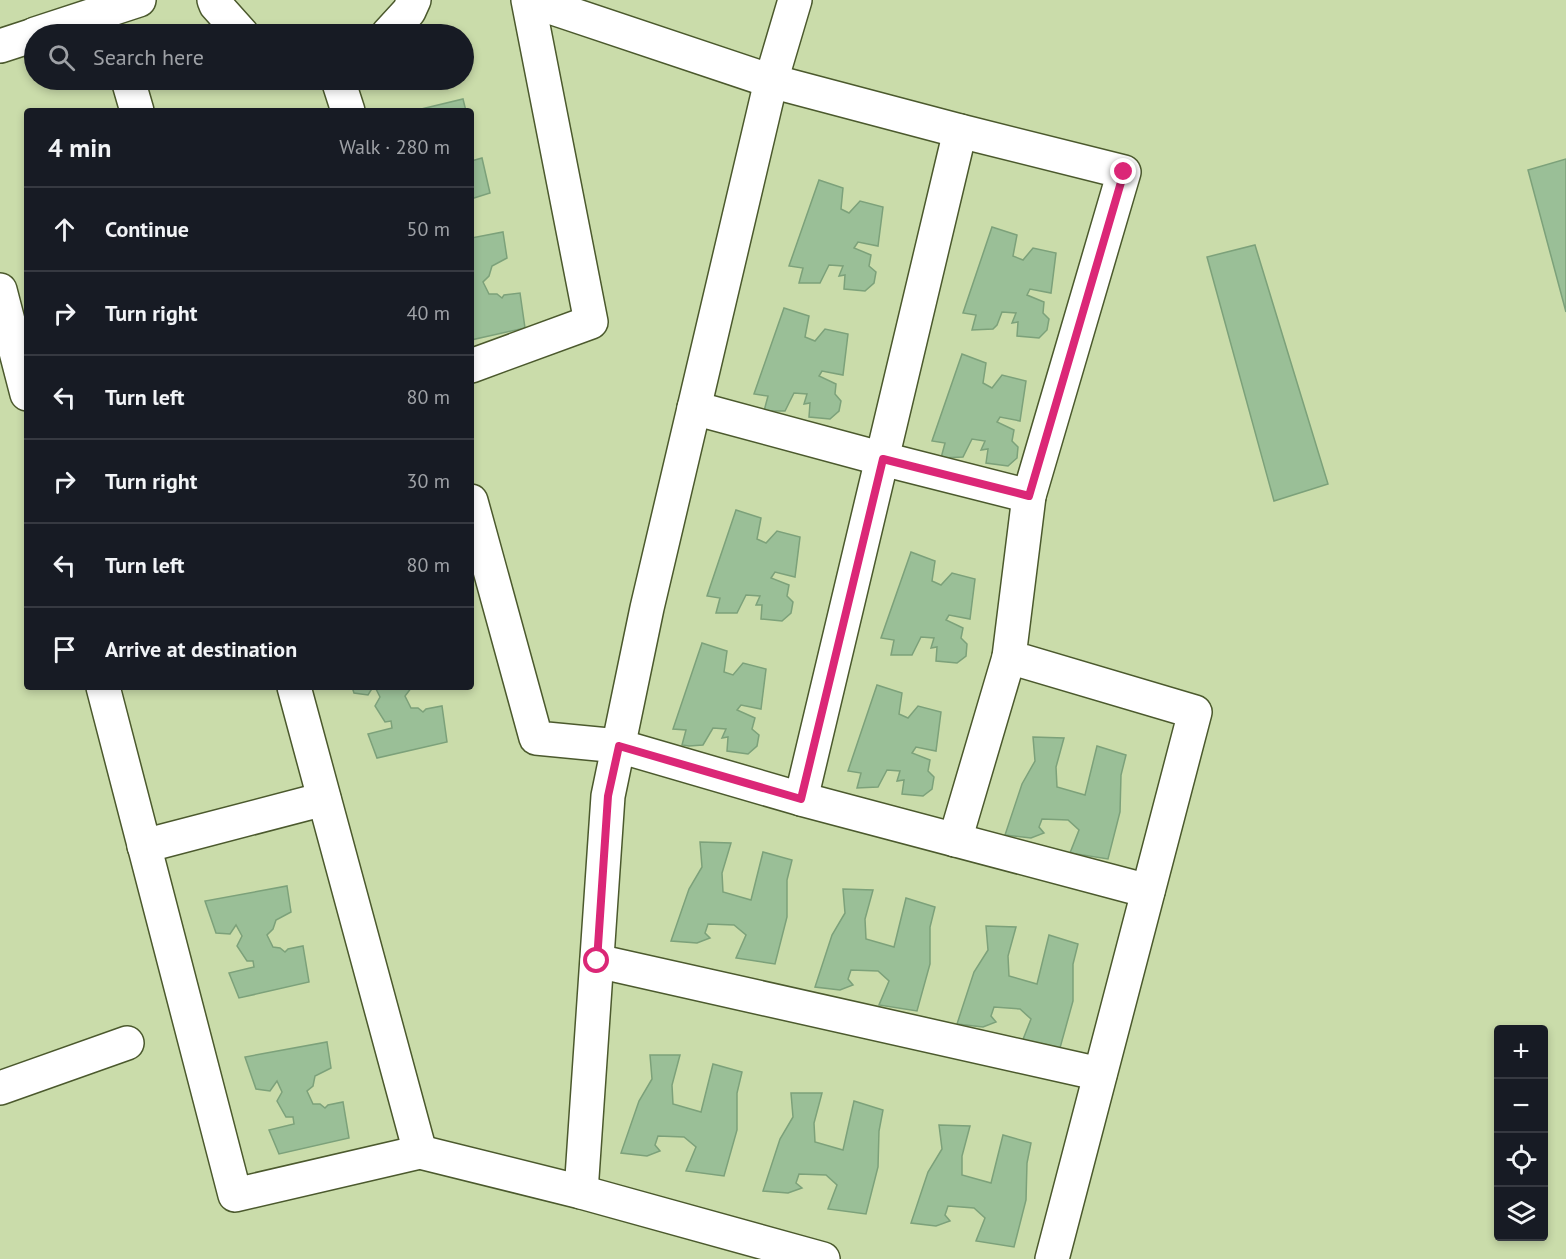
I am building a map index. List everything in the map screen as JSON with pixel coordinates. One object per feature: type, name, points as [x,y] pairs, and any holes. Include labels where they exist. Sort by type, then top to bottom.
[{"type":"street","points":[[214,0],[233,24]]},
{"type":"street","points":[[397,24],[409,11],[414,0]]},
{"type":"street","points":[[474,365],[591,322],[529,0],[771,81],[1124,172],[1029,496],[1009,657],[955,840]]},
{"type":"street","points":[[581,1192],[608,796],[647,608],[771,81],[795,0]]},
{"type":"street","points":[[73,24],[118,11]]},
{"type":"street","points":[[0,46],[24,38]]},
{"type":"street","points":[[131,90],[136,108]]},
{"type":"street","points":[[341,90],[347,108]]},
{"type":"street","points":[[801,799],[960,131]]},
{"type":"street","points":[[0,290],[24,382]]},
{"type":"street","points":[[694,408],[1029,496]]},
{"type":"street","points":[[474,512],[536,738],[619,746],[801,799],[1148,891]]},
{"type":"street","points":[[1009,657],[1195,712],[1052,1259]]},
{"type":"street","points":[[104,690],[234,1195],[420,1152],[581,1192],[823,1259]]},
{"type":"street","points":[[295,690],[420,1152]]},
{"type":"street","points":[[144,846],[324,799]]},
{"type":"street","points":[[597,961],[1100,1074]]},
{"type":"street","points":[[0,1088],[127,1044]]},
{"type":"building","points":[[463,99],[465,108],[426,108]]},
{"type":"building","points":[[482,158],[490,193],[474,198],[474,160]]},
{"type":"building","points":[[1566,159],[1566,312],[1528,170]]},
{"type":"building","points":[[819,180],[843,188],[841,209],[849,213],[860,201],[883,207],[878,246],[858,242],[854,248],[871,255],[869,266],[876,272],[874,283],[865,291],[844,289],[845,275],[839,276],[843,266],[829,265],[820,283],[799,283],[803,268],[789,266]]},
{"type":"building","points":[[992,227],[1017,235],[1013,256],[1023,260],[1033,248],[1056,253],[1051,293],[1030,289],[1027,295],[1044,302],[1043,313],[1049,319],[1047,330],[1039,338],[1017,336],[1018,322],[1012,323],[1016,313],[1002,312],[993,329],[972,330],[976,315],[963,313]]},
{"type":"building","points":[[503,232],[507,258],[492,266],[489,276],[483,282],[489,294],[497,294],[502,298],[504,295],[520,293],[525,328],[474,339],[474,237]]},
{"type":"building","points":[[1255,245],[1328,484],[1274,501],[1207,257]]},
{"type":"building","points":[[784,308],[809,316],[805,337],[815,341],[825,329],[848,334],[843,375],[822,371],[819,376],[836,384],[835,394],[841,401],[839,411],[830,419],[809,417],[810,403],[804,404],[807,394],[794,393],[785,411],[764,411],[768,396],[754,394]]},
{"type":"building","points":[[962,354],[986,363],[983,383],[992,388],[1002,375],[1026,381],[1020,421],[1000,417],[997,422],[1014,430],[1012,441],[1018,447],[1017,458],[1008,466],[986,463],[988,449],[981,450],[985,441],[972,439],[963,457],[941,458],[945,443],[932,441]]},
{"type":"building","points":[[736,510],[761,518],[757,539],[766,543],[777,531],[800,537],[795,577],[775,572],[771,578],[789,585],[787,596],[793,602],[791,613],[782,621],[761,619],[762,605],[756,605],[760,596],[746,595],[737,613],[716,613],[720,598],[707,596]]},
{"type":"building","points":[[911,552],[935,561],[932,581],[941,585],[952,573],[975,579],[970,619],[949,615],[946,620],[963,628],[961,638],[967,644],[966,656],[957,663],[936,661],[937,647],[931,648],[934,638],[921,637],[912,655],[891,655],[894,640],[881,638]]},
{"type":"building","points":[[702,643],[727,651],[724,672],[733,675],[743,663],[766,669],[761,709],[741,705],[737,710],[755,718],[752,729],[759,735],[757,746],[748,754],[727,751],[728,737],[722,738],[726,729],[713,728],[703,745],[689,746],[682,745],[686,730],[673,729]]},
{"type":"building","points":[[877,685],[902,693],[899,714],[908,718],[918,706],[941,712],[936,751],[916,747],[912,753],[930,760],[928,771],[934,777],[932,789],[923,796],[902,794],[904,780],[897,781],[900,771],[887,770],[878,787],[857,788],[861,773],[848,771]]},
{"type":"building","points":[[353,690],[371,690],[368,695],[354,693]]},
{"type":"building","points":[[376,690],[410,690],[405,696],[411,708],[418,708],[423,712],[426,709],[442,706],[447,742],[377,758],[368,734],[392,728],[391,721],[385,722],[375,706],[380,697]]},
{"type":"building","points":[[1033,737],[1064,738],[1056,767],[1057,787],[1085,795],[1097,746],[1126,755],[1121,775],[1120,812],[1108,859],[1070,853],[1079,830],[1068,820],[1042,819],[1039,827],[1044,833],[1031,838],[1005,835],[1022,784],[1035,761]]},
{"type":"building","points":[[700,842],[731,843],[722,873],[723,892],[751,900],[763,852],[792,860],[787,880],[787,917],[775,964],[736,958],[746,935],[734,925],[708,924],[705,933],[710,938],[697,943],[671,941],[689,889],[702,867]]},
{"type":"building","points":[[287,886],[291,912],[276,920],[273,929],[267,935],[273,947],[285,952],[288,949],[303,946],[309,982],[239,998],[229,973],[254,967],[253,961],[247,961],[237,946],[242,936],[236,925],[230,934],[216,933],[205,901]]},
{"type":"building","points":[[843,889],[873,890],[865,919],[866,939],[894,947],[906,898],[935,907],[930,927],[930,964],[917,1011],[879,1005],[889,981],[878,971],[851,970],[848,979],[853,985],[840,990],[815,987],[832,935],[845,913]]},
{"type":"building","points":[[986,926],[1016,927],[1008,956],[1009,976],[1037,984],[1049,935],[1078,944],[1073,964],[1073,1001],[1060,1048],[1022,1042],[1031,1019],[1020,1009],[994,1007],[991,1016],[996,1022],[983,1027],[957,1024],[974,972],[988,950]]},
{"type":"building","points":[[327,1042],[331,1068],[315,1076],[313,1086],[307,1091],[313,1104],[320,1104],[325,1108],[328,1105],[343,1102],[349,1138],[279,1154],[269,1130],[294,1124],[293,1117],[286,1117],[277,1101],[282,1092],[277,1081],[270,1091],[256,1089],[245,1057]]},
{"type":"building","points":[[650,1055],[680,1055],[672,1085],[673,1104],[701,1112],[713,1064],[742,1072],[737,1093],[737,1130],[724,1176],[686,1171],[696,1147],[684,1137],[658,1136],[655,1145],[660,1151],[647,1156],[621,1153],[639,1101],[652,1079]]},
{"type":"building","points":[[791,1093],[822,1093],[814,1123],[815,1142],[843,1150],[854,1101],[883,1110],[879,1131],[878,1167],[866,1214],[828,1209],[837,1185],[826,1175],[799,1174],[796,1183],[802,1188],[788,1193],[763,1191],[780,1139],[793,1117]]},
{"type":"building","points":[[939,1125],[970,1126],[962,1156],[962,1175],[991,1183],[1003,1135],[1031,1143],[1027,1163],[1026,1200],[1014,1247],[976,1241],[985,1218],[974,1208],[948,1206],[945,1215],[950,1221],[936,1226],[911,1223],[928,1172],[942,1149]]},
{"type":"route","points":[[597,961],[608,796],[619,746],[801,799],[883,459],[1029,496],[1124,172]]}]
